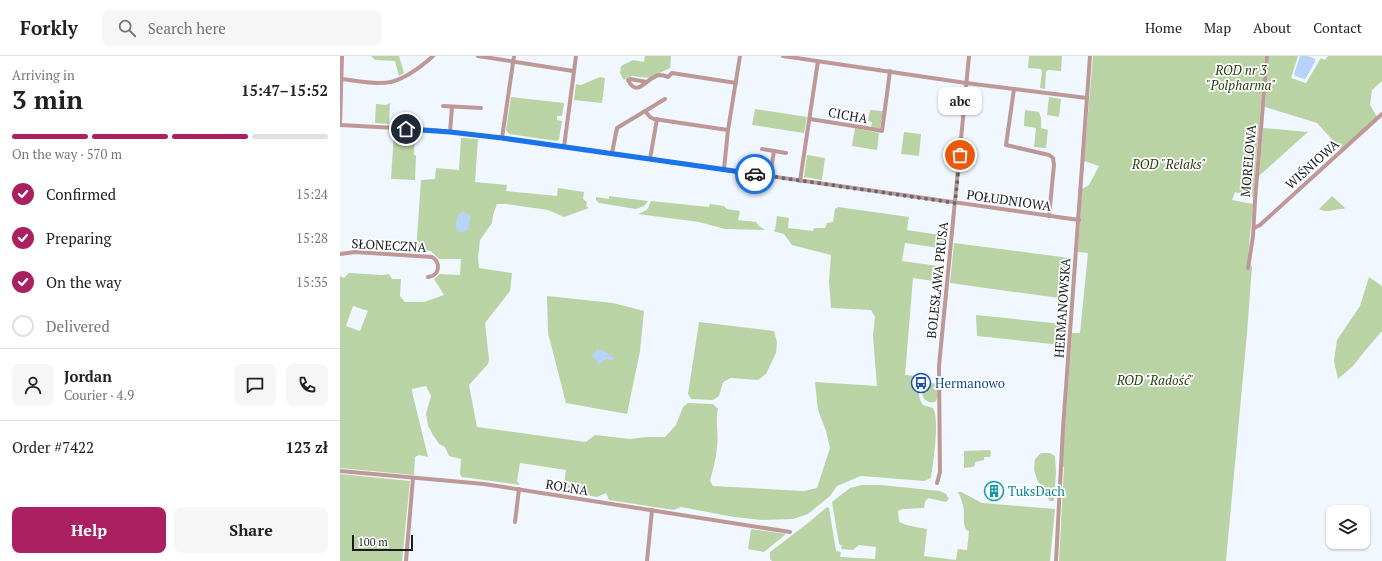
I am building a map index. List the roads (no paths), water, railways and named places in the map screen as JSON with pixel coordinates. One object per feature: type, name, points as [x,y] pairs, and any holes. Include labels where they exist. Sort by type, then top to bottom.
[{"type":"street","points":[[340,125],[342,56]]},
{"type":"street","points":[[342,79],[368,82],[391,82],[403,77],[433,56]]},
{"type":"street","points":[[478,56],[513,58],[573,71]]},
{"type":"street","points":[[564,147],[576,56]]},
{"type":"street","points":[[724,170],[728,130],[740,56]]},
{"type":"street","points":[[783,56],[966,83],[1087,98]]},
{"type":"street","name":"BOLESŁAWA PRUSA","points":[[937,483],[940,472],[939,366],[969,56]]},
{"type":"street","name":"HERMANOWSKA","points":[[1056,561],[1063,429],[1090,56]]},
{"type":"street","name":"MORELOWA","points":[[1248,268],[1254,228],[1254,200],[1267,56]]},
{"type":"street","points":[[502,138],[513,58]]},
{"type":"street","name":"CICHA","points":[[800,181],[818,61]]},
{"type":"street","name":"CICHA","points":[[810,119],[882,131],[890,72]]},
{"type":"street","points":[[647,82],[658,75],[668,77],[672,73],[736,83]]},
{"type":"street","points":[[1014,89],[1006,145],[1049,155],[1053,158],[1054,165],[1049,216]]},
{"type":"street","points":[[612,154],[617,128],[665,99]]},
{"type":"street","points":[[443,106],[481,108]]},
{"type":"street","points":[[450,132],[452,107]]},
{"type":"street","points":[[645,111],[650,117],[657,119],[728,130]]},
{"type":"street","name":"WIŚNIOWA","points":[[1254,228],[1260,225],[1382,114]]},
{"type":"street","points":[[650,159],[657,119]]},
{"type":"street","name":"POŁUDNIOWA","points":[[340,125],[450,132],[502,138],[1079,220]]},
{"type":"street","points":[[762,149],[786,153]]},
{"type":"street","points":[[770,176],[774,151]]},
{"type":"street","name":"SŁONECZNA","points":[[340,254],[355,252],[432,257],[438,263],[438,269],[436,274],[432,277],[428,277]]},
{"type":"street","name":"ROLNA","points":[[340,471],[484,484],[790,532]]},
{"type":"street","points":[[406,561],[413,478]]},
{"type":"street","points":[[515,522],[519,489]]},
{"type":"street","points":[[647,561],[652,510]]},
{"type":"water","points":[[1300,56],[1308,56],[1315,59],[1315,62],[1304,79],[1295,76],[1294,74]]},
{"type":"water","points":[[463,212],[471,216],[467,231],[462,232],[457,230],[456,225],[458,215]]},
{"type":"water","points":[[597,349],[616,358],[612,360],[606,359],[599,365],[594,357],[590,356],[594,354]]},
{"type":"place","name":"abc","points":[[960,155]]},
{"type":"place","name":"Hermanowo","points":[[921,383]]},
{"type":"place","name":"TuksDach","points":[[994,491]]},
{"type":"park label","name":"ROD nr 3 \"Polpharma\"","points":[[1241,78]]},
{"type":"park label","name":"ROD \"Relaks\"","points":[[1169,164]]},
{"type":"park label","name":"ROD \"Radość\"","points":[[1155,380]]}]
